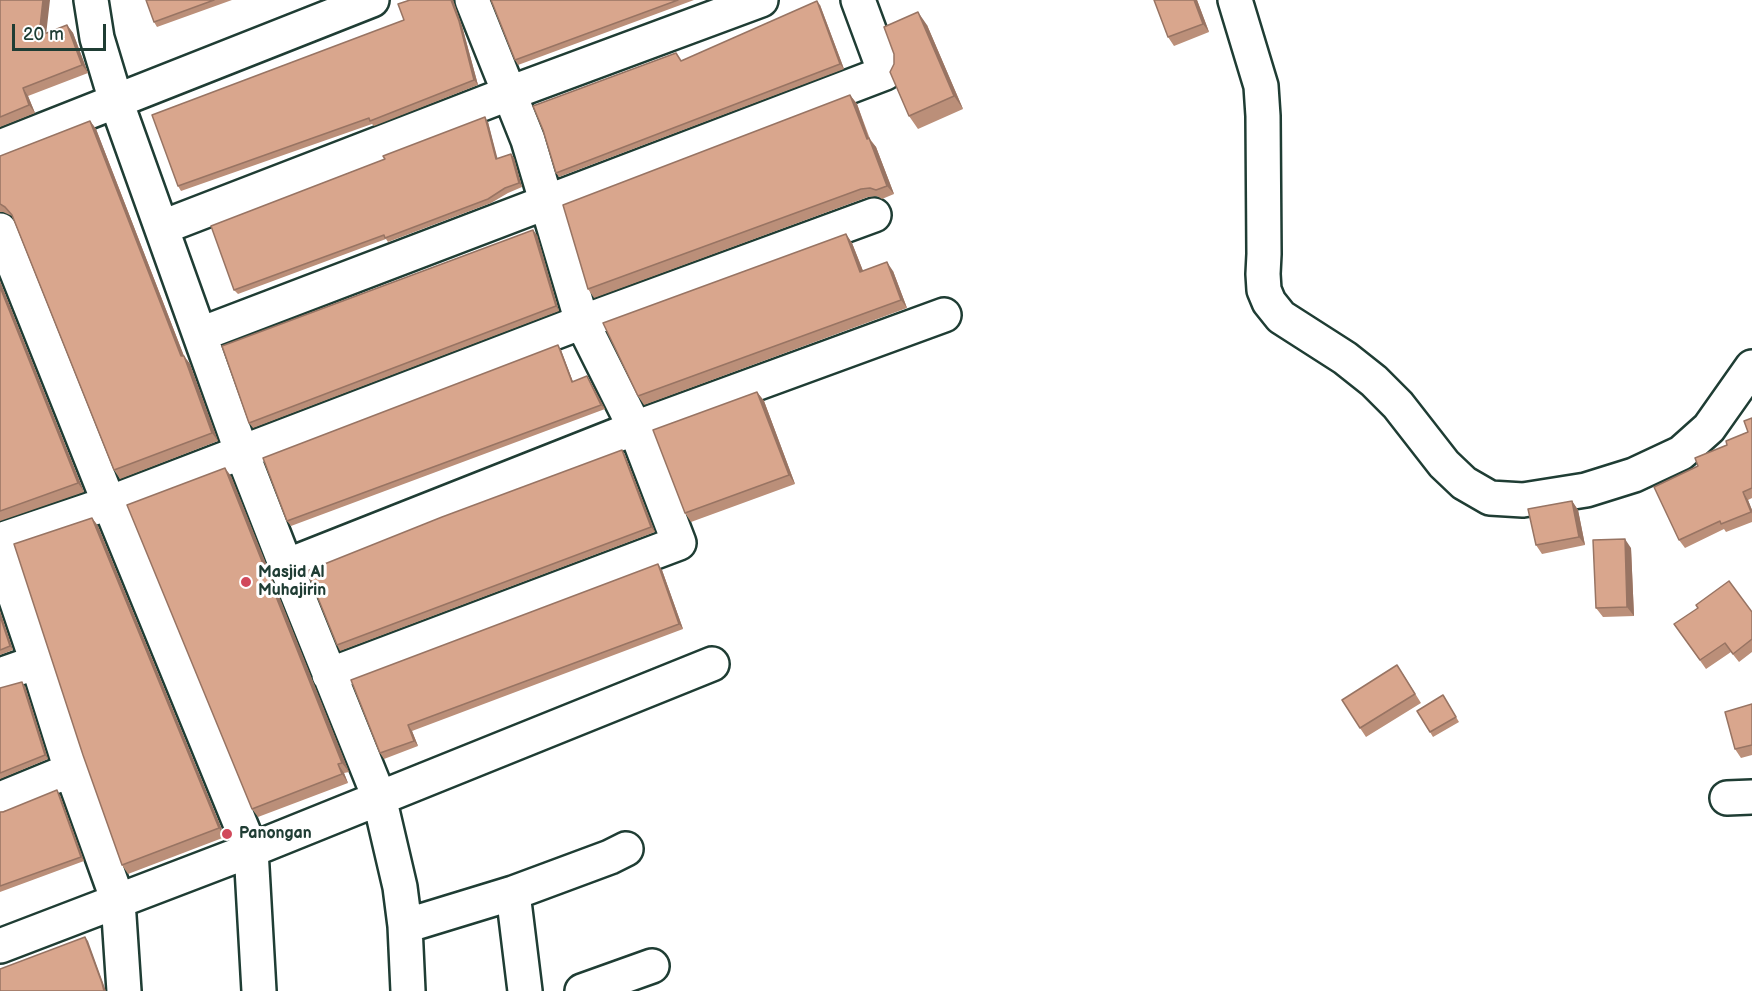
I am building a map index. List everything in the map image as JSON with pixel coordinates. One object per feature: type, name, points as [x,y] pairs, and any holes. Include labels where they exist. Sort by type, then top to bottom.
[{"type":"street","points":[[91,0],[97,38],[116,101],[242,453],[379,797],[400,887],[405,926],[408,991]]},
{"type":"street","points":[[0,147],[372,0]]},
{"type":"street","points":[[329,675],[679,543],[635,428],[582,322],[528,140],[472,0]]},
{"type":"street","points":[[163,227],[510,93],[761,0]]},
{"type":"street","points":[[201,334],[885,73],[858,0]]},
{"type":"street","points":[[1234,0],[1261,86],[1263,274],[1264,290],[1269,302],[1281,317],[1345,358],[1374,381],[1398,405],[1444,464],[1464,483],[1490,498],[1523,500],[1586,490],[1634,475],[1681,453],[1709,428],[1752,367]]},
{"type":"street","points":[[0,540],[109,503],[582,322],[874,215]]},
{"type":"street","points":[[0,230],[251,850],[260,991]]},
{"type":"street","points":[[286,566],[635,428],[944,315]]},
{"type":"street","points":[[0,552],[38,662],[71,770],[118,901],[124,991]]},
{"type":"street","points":[[0,675],[38,662]]},
{"type":"street","points":[[0,946],[251,850],[712,664]]},
{"type":"street","points":[[0,799],[71,770]]},
{"type":"street","points":[[405,926],[513,893],[626,849]]},
{"type":"street","points":[[513,893],[525,991]]},
{"type":"street","points":[[582,991],[652,966]]},
{"type":"building","points":[[0,0],[43,0],[39,36],[67,25],[82,65],[23,88],[29,105],[0,117]]},
{"type":"building","points":[[146,0],[214,0],[154,22]]},
{"type":"building","points":[[410,0],[451,0],[459,21],[474,80],[370,121],[369,118],[178,186],[152,115],[404,20],[398,4]]},
{"type":"building","points":[[491,0],[678,0],[515,60]]},
{"type":"building","points":[[1154,0],[1194,0],[1203,24],[1168,37]]},
{"type":"building","points":[[817,1],[840,64],[556,173],[533,106],[676,53],[681,61]]},
{"type":"building","points":[[918,12],[954,96],[909,116],[890,72],[894,64],[894,54],[884,27]]},
{"type":"building","points":[[850,95],[887,186],[876,190],[861,189],[588,289],[563,205]]},
{"type":"building","points":[[485,117],[496,159],[511,154],[519,183],[505,188],[488,199],[385,238],[384,235],[234,290],[211,226],[385,159],[383,156]]},
{"type":"building","points":[[90,121],[181,356],[184,356],[212,433],[114,470],[12,215],[0,204],[0,156]]},
{"type":"building","points":[[533,230],[556,306],[249,423],[222,346]]},
{"type":"building","points":[[846,234],[860,272],[887,262],[901,300],[638,396],[603,323]]},
{"type":"building","points":[[0,287],[78,483],[0,511]]},
{"type":"building","points":[[558,345],[572,382],[587,376],[601,405],[287,521],[263,458]]},
{"type":"building","points":[[757,392],[789,475],[685,513],[653,430]]},
{"type":"building","points":[[1752,418],[1752,488],[1743,492],[1751,512],[1721,524],[1720,521],[1679,540],[1654,487],[1698,466],[1695,458],[1727,445],[1726,441],[1748,432],[1744,421]]},
{"type":"building","points":[[622,450],[651,527],[337,645],[307,571],[442,517]]},
{"type":"building","points":[[225,468],[342,763],[338,764],[342,774],[252,809],[127,505]]},
{"type":"building","points":[[1572,501],[1579,537],[1536,545],[1528,509]]},
{"type":"building","points":[[92,518],[219,828],[122,865],[83,755],[14,544]]},
{"type":"building","points":[[1625,539],[1627,607],[1596,608],[1593,540]]},
{"type":"building","points":[[658,564],[679,624],[408,725],[414,741],[380,753],[351,680]]},
{"type":"building","points":[[1729,581],[1752,612],[1752,639],[1733,654],[1725,643],[1700,660],[1674,624],[1698,608],[1696,605]]},
{"type":"building","points":[[0,616],[10,646],[0,650]]},
{"type":"building","points":[[1397,665],[1415,694],[1360,728],[1342,700]]},
{"type":"building","points":[[22,682],[45,755],[0,773],[0,688]]},
{"type":"building","points":[[1443,695],[1456,717],[1430,732],[1417,711]]},
{"type":"building","points":[[1752,704],[1752,745],[1735,749],[1725,712]]},
{"type":"building","points":[[57,790],[81,857],[0,886],[0,812]]},
{"type":"building","points":[[85,937],[104,991],[0,991],[0,969]]},
{"type":"place","name":"Masjid Al Muhajirin","points":[[246,582]]},
{"type":"place","name":"Panongan","points":[[227,834]]}]
